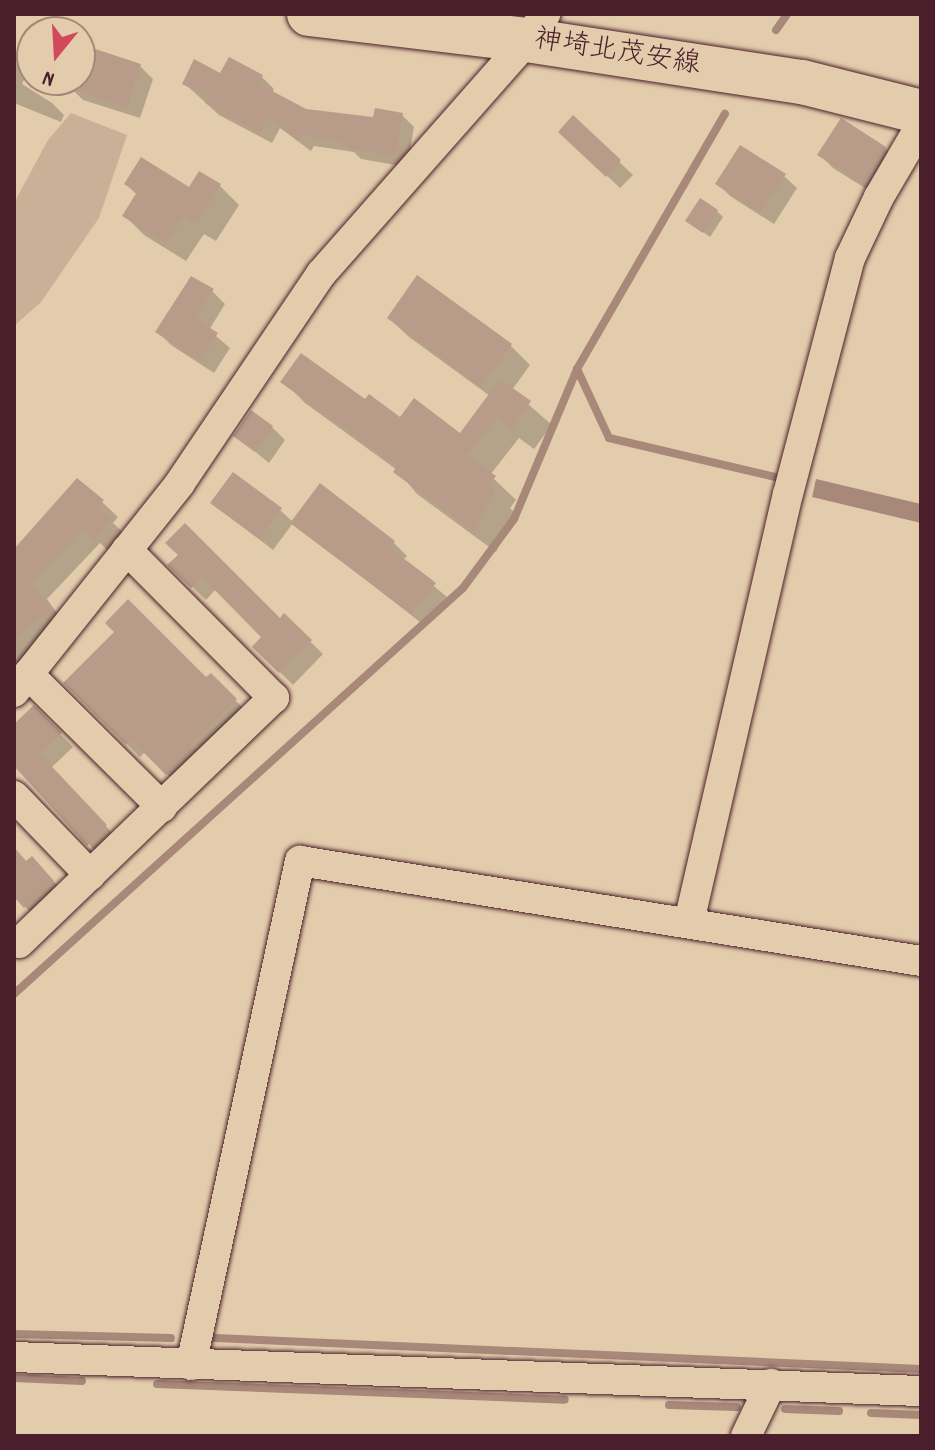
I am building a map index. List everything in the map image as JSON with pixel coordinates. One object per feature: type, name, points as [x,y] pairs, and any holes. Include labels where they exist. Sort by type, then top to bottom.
[{"type":"main road","name":"神埼北茂安線","points":[[309,14],[536,27],[802,82],[921,112]]},
{"type":"street","points":[[162,807],[21,683],[180,483],[321,274],[536,27]]},
{"type":"street","points":[[689,922],[791,481],[850,258],[879,197],[921,125]]},
{"type":"street","points":[[16,940],[90,875],[274,698],[127,550]]},
{"type":"street","points":[[14,796],[90,875]]},
{"type":"street","points":[[191,1365],[300,861],[921,961]]},
{"type":"street","points":[[14,1357],[921,1391]]},
{"type":"street","points":[[746,1436],[771,1384]]},
{"type":"shaded area","points":[[71,113],[127,135],[99,218],[41,302],[14,326],[14,203],[48,140]]},
{"type":"shaded area","points":[[816,479],[921,504],[921,523],[812,497]]},
{"type":"building","points":[[96,49],[141,64],[127,107],[95,96]]},
{"type":"building","points":[[229,57],[263,75],[259,84],[306,109],[373,117],[375,108],[403,113],[395,156],[347,148],[347,142],[302,135],[298,140],[268,117],[260,133],[205,103],[208,97],[182,84],[194,59],[220,73]]},
{"type":"building","points":[[573,115],[621,160],[606,177],[558,132]]},
{"type":"building","points":[[841,118],[886,147],[862,184],[817,155]]},
{"type":"building","points":[[740,145],[786,174],[760,213],[715,184]]},
{"type":"building","points":[[141,157],[189,187],[199,171],[221,184],[196,223],[184,216],[166,243],[122,216],[137,192],[124,184]]},
{"type":"building","points":[[700,198],[718,210],[703,233],[685,221]]},
{"type":"building","points":[[417,275],[512,344],[481,387],[387,318]]},
{"type":"building","points":[[191,276],[214,289],[195,318],[218,333],[200,361],[155,332]]},
{"type":"building","points":[[301,353],[365,399],[369,394],[400,417],[414,398],[460,433],[500,379],[531,401],[512,429],[497,418],[467,455],[496,476],[489,486],[495,490],[474,532],[393,472],[397,466],[280,382]]},
{"type":"building","points":[[251,410],[273,426],[255,452],[233,436]]},
{"type":"building","points":[[233,472],[282,508],[259,539],[210,503]]},
{"type":"building","points":[[77,478],[104,500],[98,507],[112,519],[96,540],[83,529],[32,583],[52,609],[14,638],[14,549]]},
{"type":"building","points":[[320,483],[395,541],[390,548],[436,583],[411,614],[290,523]]},
{"type":"building","points":[[185,523],[280,618],[284,613],[312,640],[279,673],[252,647],[261,637],[202,577],[191,588],[167,565],[178,555],[165,543]]},
{"type":"building","points":[[128,599],[206,677],[211,673],[237,699],[189,746],[192,750],[166,775],[131,740],[126,745],[63,683],[114,632],[105,623]]},
{"type":"building","points":[[34,705],[62,733],[40,754],[107,825],[87,846],[14,766],[14,724]]},
{"type":"building","points":[[14,847],[26,861],[32,856],[54,881],[24,908],[14,897]]},
{"type":"waterway","points":[[776,30],[787,14]]},
{"type":"waterway","points":[[14,994],[463,588],[514,519],[577,369],[725,114]]},
{"type":"waterway","points":[[577,369],[609,438],[784,479]]},
{"type":"waterway","points":[[14,1334],[171,1338]]},
{"type":"waterway","points":[[215,1338],[921,1369]]},
{"type":"waterway","points":[[14,1378],[82,1381]]},
{"type":"waterway","points":[[157,1384],[565,1400]]},
{"type":"waterway","points":[[669,1405],[737,1407]]},
{"type":"waterway","points":[[785,1409],[839,1411]]},
{"type":"waterway","points":[[871,1413],[921,1415]]}]
